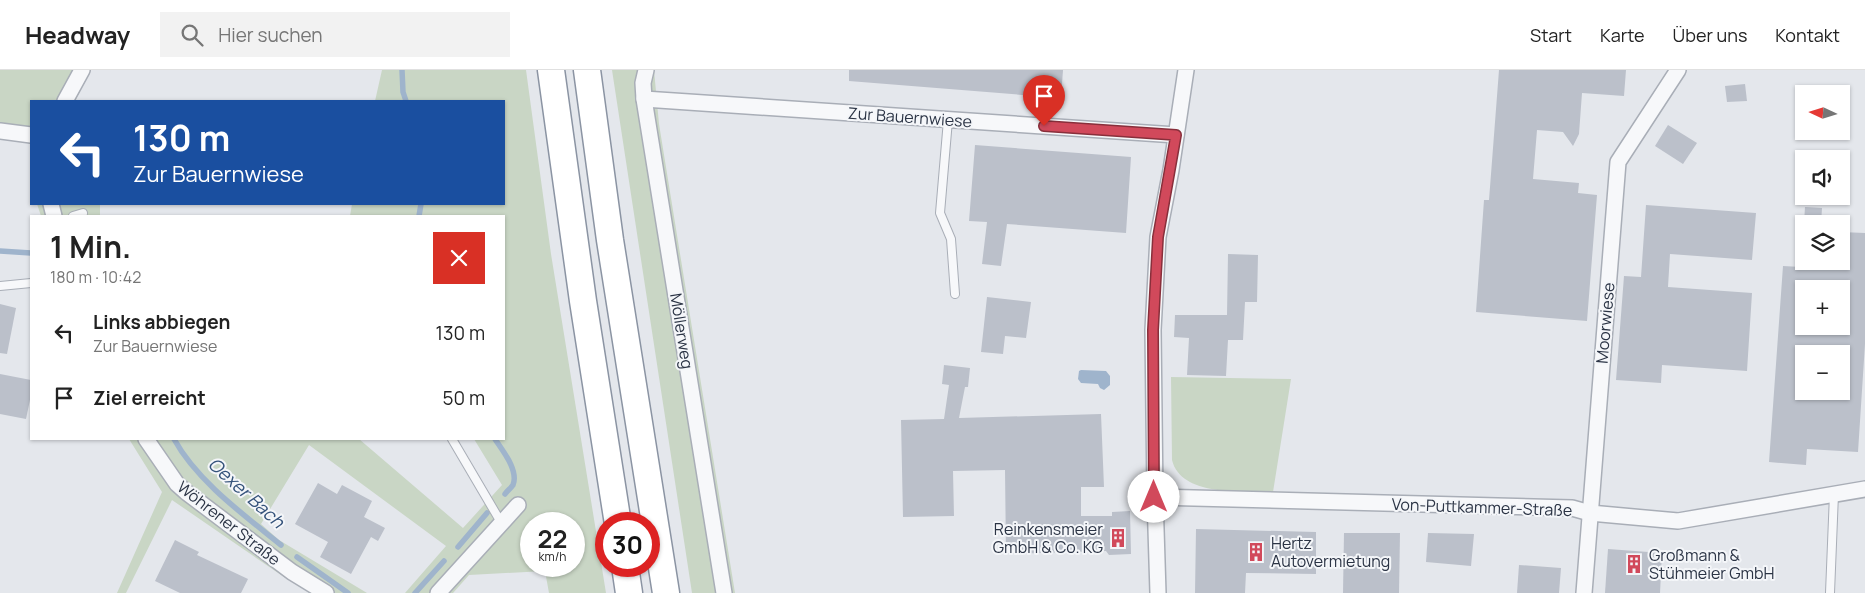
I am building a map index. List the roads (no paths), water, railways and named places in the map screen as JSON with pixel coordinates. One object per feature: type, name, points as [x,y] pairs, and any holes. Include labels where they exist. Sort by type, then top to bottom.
[{"type":"highway","points":[[551,70],[583,301],[616,512]]},
{"type":"highway","points":[[586,70],[611,250],[666,593]]},
{"type":"highway","points":[[627,577],[629,593]]},
{"type":"street","points":[[67,100],[82,70]]},
{"type":"street","name":"Möllerweg","points":[[646,70],[643,83],[644,99],[724,593]]},
{"type":"street","points":[[1158,593],[1154,497],[1153,330],[1158,237],[1186,70]]},
{"type":"street","name":"Moorwiese","points":[[1584,593],[1618,162],[1678,70]]},
{"type":"street","name":"Zur Bauernwiese","points":[[644,99],[1176,135]]},
{"type":"street","points":[[0,131],[30,135]]},
{"type":"street","name":"Wöhrener Straße","points":[[147,440],[177,484],[186,492],[292,572],[326,593]]},
{"type":"street","name":"Von-Puttkammer-Straße","points":[[1154,497],[1572,508],[1590,513],[1678,521],[1865,489]]},
{"type":"street","points":[[438,593],[518,505]]},
{"type":"lane","points":[[948,120],[940,213],[951,239],[955,294]]},
{"type":"lane","points":[[76,215],[83,213]]},
{"type":"lane","points":[[0,286],[30,283]]},
{"type":"lane","points":[[453,440],[502,524]]},
{"type":"lane","points":[[1830,593],[1834,494]]},
{"type":"water","points":[[1079,371],[1106,371],[1110,376],[1110,385],[1104,390],[1098,384],[1081,383],[1078,379]]},
{"type":"waterway","points":[[402,70],[403,92],[406,100]]},
{"type":"waterway","points":[[419,215],[421,205]]},
{"type":"waterway","name":"Oexer Bach","points":[[0,251],[30,253]]},
{"type":"waterway","name":"Oexer Bach","points":[[175,440],[195,469],[222,497],[281,545]]},
{"type":"waterway","points":[[496,440],[509,460],[514,473],[513,485],[505,494]]},
{"type":"waterway","points":[[458,547],[487,513]]},
{"type":"waterway","name":"Oexer Bach","points":[[297,557],[348,593]]},
{"type":"waterway","points":[[415,593],[444,561]]},
{"type":"place","name":"Reinkensmeier GmbH & Co. KG","points":[[1118,538]]},
{"type":"place","name":"Hertz Autovermietung","points":[[1256,552]]},
{"type":"place","name":"Großmann & Stühmeier GmbH","points":[[1634,564]]}]
